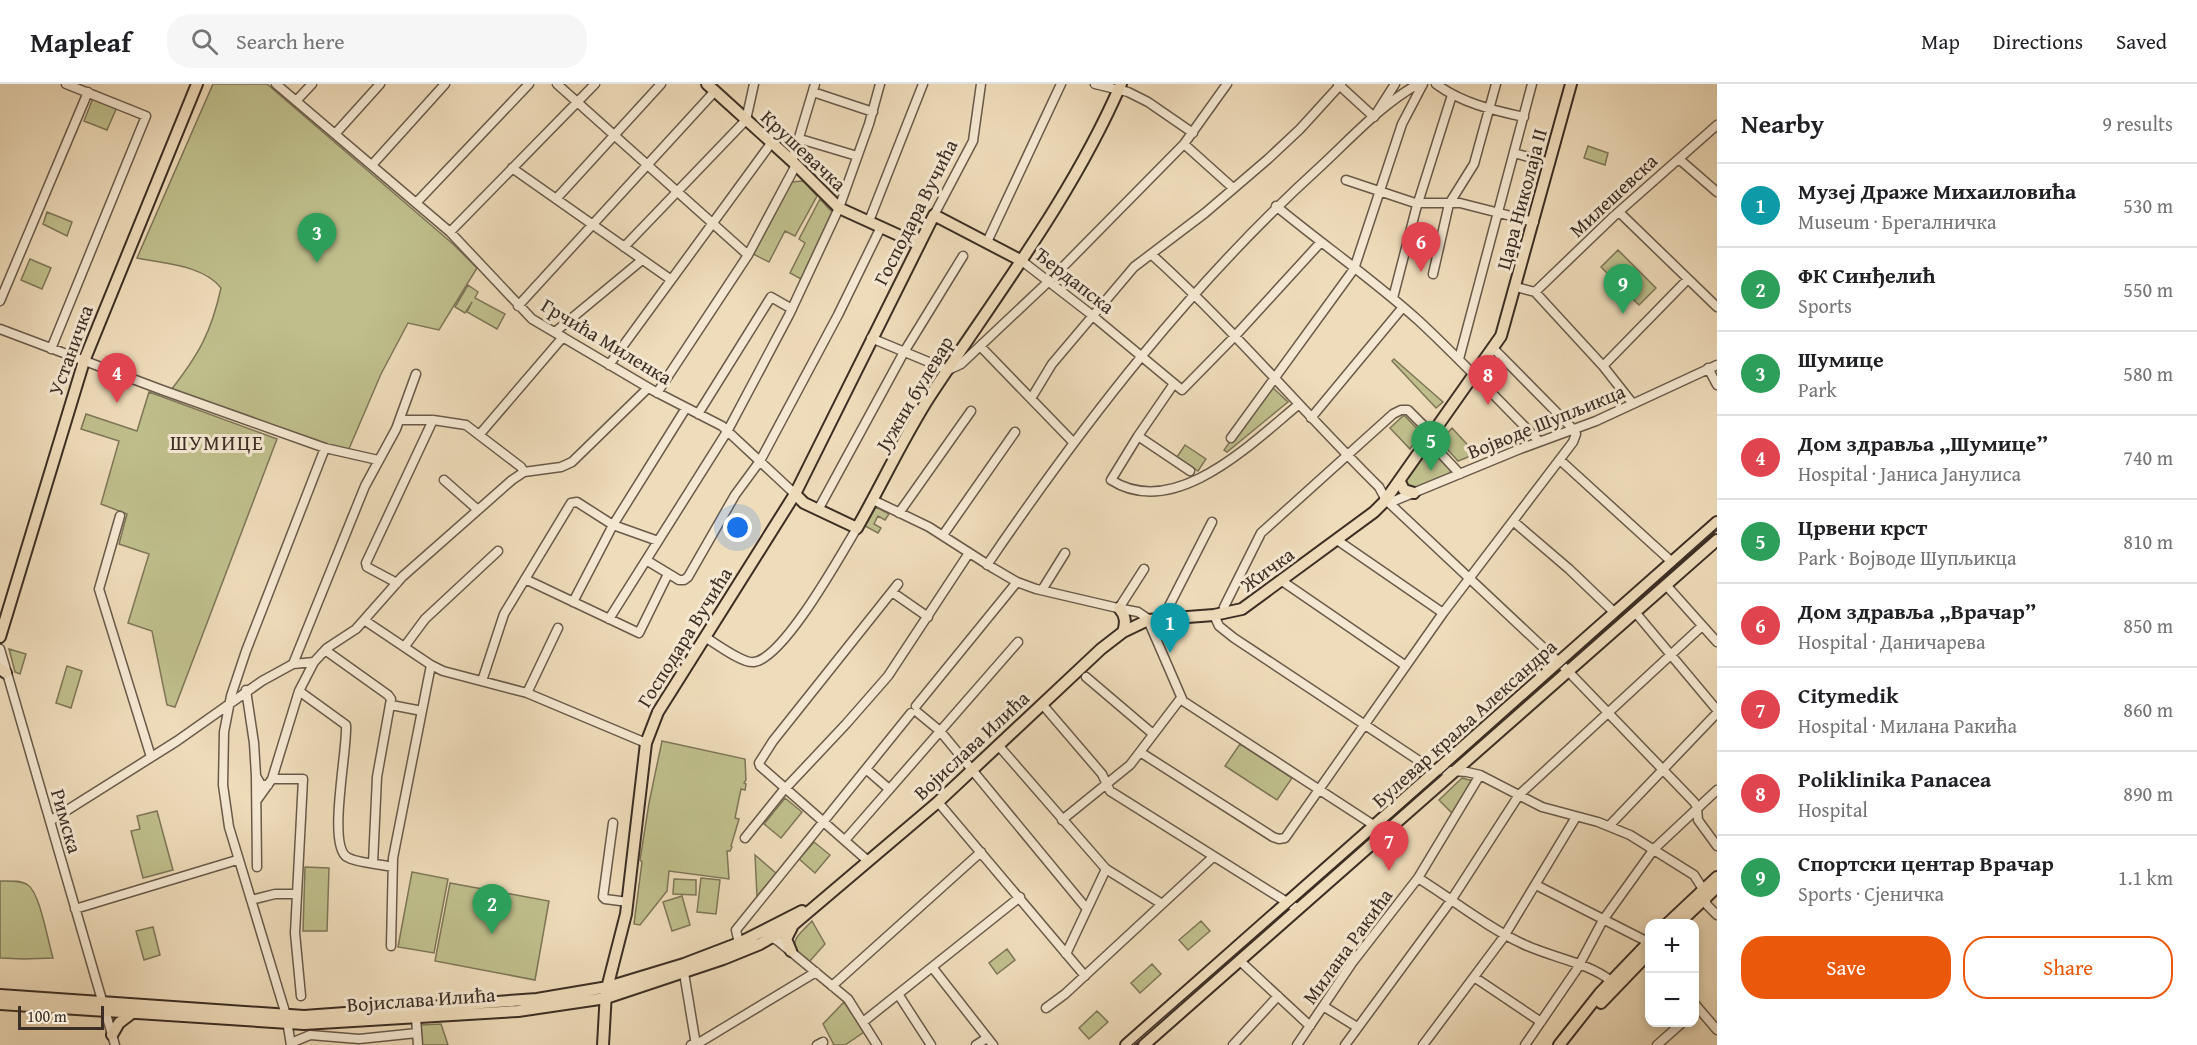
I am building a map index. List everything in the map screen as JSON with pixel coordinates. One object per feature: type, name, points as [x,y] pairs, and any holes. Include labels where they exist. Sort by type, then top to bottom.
[{"type":"main road","name":"Устаничка","points":[[0,637],[84,361],[197,84]]},
{"type":"main road","name":"Цара Николаја II","points":[[1493,348],[1506,322],[1571,84]]},
{"type":"main road","name":"Јужни булевар","points":[[857,528],[920,413],[1060,202],[1084,160],[1120,87]]},
{"type":"main road","name":"Крушевачка","points":[[711,88],[772,142],[839,208],[918,244]]},
{"type":"main road","name":"Ђердапска","points":[[934,215],[1022,261]]},
{"type":"main road","name":"Господара Вучића","points":[[603,1045],[606,998],[628,902],[646,743],[658,712],[795,494],[934,215]]},
{"type":"main road","points":[[1386,500],[1493,348]]},
{"type":"main road","points":[[1400,482],[1404,490],[1414,493]]},
{"type":"main road","name":"Грчића Миленка","points":[[795,494],[801,501],[857,528]]},
{"type":"main road","name":"Жичка","points":[[1149,620],[1218,614],[1246,607],[1374,512],[1386,500]]},
{"type":"main road","name":"Булевар краља Александра","points":[[1126,1045],[1717,522]]},
{"type":"main road","name":"Булевар краља Александра","points":[[1144,1045],[1716,543]]},
{"type":"main road","points":[[1120,609],[1125,621],[1123,632]]},
{"type":"main road","name":"Војислава Илића","points":[[0,994],[104,1006],[324,1024],[518,1011],[606,998],[684,973],[773,938],[793,925],[938,802],[1101,649],[1123,632],[1149,620]]},
{"type":"main road","points":[[1682,919],[1717,877]]},
{"type":"main road","points":[[1673,919],[1703,894],[1717,887]]},
{"type":"main road","name":"Војислава Илића","points":[[0,1004],[104,1006],[132,1013],[287,1020],[537,999],[608,987],[674,967],[758,935],[821,901]]},
{"type":"main road","points":[[791,951],[786,939],[793,925]]},
{"type":"main road","points":[[1559,1045],[1611,981],[1645,949]]},
{"type":"main road","points":[[1567,1045],[1645,950]]},
{"type":"main road","points":[[113,1040],[122,1020],[132,1013]]},
{"type":"street","points":[[0,301],[88,92],[66,84]]},
{"type":"street","name":"Грчића Миленка","points":[[276,84],[450,232],[532,319],[648,388],[728,430],[795,494]]},
{"type":"street","points":[[296,101],[312,84]]},
{"type":"street","points":[[335,134],[380,84]]},
{"type":"street","points":[[372,165],[445,84]]},
{"type":"street","points":[[416,203],[529,84]]},
{"type":"street","points":[[557,84],[748,255]]},
{"type":"street","points":[[450,232],[594,84]]},
{"type":"street","points":[[556,199],[661,84]]},
{"type":"street","points":[[624,247],[746,120],[754,84]]},
{"type":"street","points":[[609,619],[728,430],[792,309],[839,208],[873,112],[880,84]]},
{"type":"street","points":[[869,221],[923,84]]},
{"type":"street","name":"Господара Вучића","points":[[934,215],[971,146],[977,123],[981,84]]},
{"type":"street","points":[[987,242],[1060,84]]},
{"type":"street","points":[[1095,84],[1120,87],[1126,97],[1158,110],[1192,133]]},
{"type":"street","points":[[871,338],[948,370],[961,364],[1049,281],[1184,144],[1227,84]]},
{"type":"street","points":[[1032,397],[1052,364],[1134,267],[1284,145],[1340,84],[1374,117]]},
{"type":"street","points":[[1374,117],[1395,84]]},
{"type":"street","points":[[987,565],[1073,442],[1140,357],[1195,294],[1276,206],[1399,95],[1418,84]]},
{"type":"street","points":[[1231,438],[1354,269],[1402,124],[1423,84]]},
{"type":"street","points":[[1436,84],[1452,95],[1489,109],[1524,117]]},
{"type":"street","points":[[1433,274],[1450,202],[1474,164],[1496,84]]},
{"type":"street","points":[[1459,359],[1532,84]]},
{"type":"street","points":[[518,306],[647,165],[711,88]]},
{"type":"street","points":[[657,393],[748,255],[794,163],[814,88],[873,112]]},
{"type":"street","name":"Устаничка","points":[[51,349],[146,116],[88,92]]},
{"type":"street","points":[[1393,298],[1418,204],[1452,95]]},
{"type":"street","name":"Милешевска","points":[[1535,292],[1619,212],[1717,125]]},
{"type":"street","points":[[800,139],[857,156]]},
{"type":"street","points":[[609,365],[772,142]]},
{"type":"street","points":[[1184,144],[1233,188]]},
{"type":"street","points":[[1514,153],[1550,163]]},
{"type":"street","points":[[1679,159],[1717,192]]},
{"type":"street","points":[[512,168],[670,279]]},
{"type":"street","points":[[1346,180],[1418,204],[1450,202],[1534,222]]},
{"type":"street","points":[[1276,206],[1393,298],[1459,359],[1539,441]]},
{"type":"street","points":[[1619,212],[1717,307]]},
{"type":"street","points":[[646,560],[682,581],[688,577],[735,495],[760,461],[838,315],[881,227]]},
{"type":"street","points":[[1235,336],[1321,243]]},
{"type":"street","points":[[1151,254],[1195,294],[1298,405],[1382,490],[1386,500],[1560,663],[1694,802],[1698,820],[1717,846]]},
{"type":"street","points":[[818,510],[904,352],[963,256]]},
{"type":"street","points":[[480,434],[559,335],[642,260]]},
{"type":"street","name":"Ђердапска","points":[[1022,261],[1092,315],[1173,385],[1182,390],[1235,336]]},
{"type":"street","points":[[1603,366],[1688,279]]},
{"type":"street","points":[[1516,287],[1535,292],[1603,366],[1632,404]]},
{"type":"street","points":[[698,414],[771,297],[792,309]]},
{"type":"street","points":[[1311,418],[1403,307]]},
{"type":"street","points":[[0,329],[325,448],[378,460]]},
{"type":"street","points":[[980,346],[1032,397],[1073,442]]},
{"type":"street","points":[[1140,752],[1273,837],[1281,839],[1288,833],[1443,613],[1575,439],[1573,429],[1493,348]]},
{"type":"street","name":"Војводе Шупљикца","points":[[1386,500],[1394,501],[1539,441],[1596,421],[1717,365]]},
{"type":"street","points":[[1708,368],[1717,385]]},
{"type":"street","points":[[293,664],[365,486],[400,420],[416,374]]},
{"type":"street","points":[[1173,385],[1111,480],[1126,488],[1142,491],[1179,487],[1206,476],[1252,443],[1298,405]]},
{"type":"street","points":[[257,800],[270,782],[299,691],[314,662],[325,650],[349,635],[397,582],[524,472],[561,467],[572,462],[648,388]]},
{"type":"street","points":[[573,602],[613,525],[686,408]]},
{"type":"street","points":[[1460,474],[1410,411],[1401,410],[1393,414],[1271,522],[1255,543],[1218,614],[1216,624],[1430,768],[1480,775],[1542,807],[1609,826],[1654,849],[1694,875],[1707,905],[1717,915]]},
{"type":"street","points":[[899,513],[971,411]]},
{"type":"street","points":[[400,420],[462,423],[480,434],[521,467],[524,472]]},
{"type":"street","points":[[397,582],[366,565],[433,420]]},
{"type":"street","points":[[943,536],[1015,432]]},
{"type":"street","points":[[1138,436],[1190,471]]},
{"type":"street","points":[[325,448],[246,651],[228,706],[224,732],[223,785],[229,827],[237,860],[287,1020],[291,1044],[310,1035],[359,1039],[417,1033]]},
{"type":"street","points":[[1560,460],[1672,562]]},
{"type":"street","points":[[444,480],[478,510]]},
{"type":"street","points":[[873,500],[943,536],[1017,582],[1138,612],[1149,620],[1181,698],[1186,704],[1375,826]]},
{"type":"street","points":[[482,681],[500,624],[569,505],[574,502],[613,525],[658,541]]},
{"type":"street","points":[[120,516],[99,589],[151,758]]},
{"type":"street","points":[[1513,521],[1569,569],[1615,613]]},
{"type":"street","points":[[1166,618],[1175,594],[1212,522]]},
{"type":"street","name":"Јужни булевар","points":[[705,637],[748,662],[756,662],[763,658],[797,623],[857,528]]},
{"type":"street","points":[[1337,540],[1443,613]]},
{"type":"street","points":[[405,646],[425,618],[498,551]]},
{"type":"street","points":[[745,838],[786,789],[881,685],[969,553]]},
{"type":"street","points":[[1042,590],[1065,554]]},
{"type":"street","points":[[1120,609],[1144,569]]},
{"type":"street","points":[[525,579],[639,633],[668,574]]},
{"type":"street","points":[[1282,581],[1406,666]]},
{"type":"street","points":[[739,943],[736,930],[1017,582]]},
{"type":"street","points":[[1666,585],[1717,642]]},
{"type":"street","points":[[868,861],[846,839],[760,766],[760,758],[895,588],[928,617]]},
{"type":"street","points":[[1609,826],[1717,712],[1635,612]]},
{"type":"street","points":[[364,620],[443,671],[527,693],[646,743]]},
{"type":"street","points":[[1345,1045],[1452,900],[1519,795],[1702,626]]},
{"type":"street","points":[[527,693],[558,628]]},
{"type":"street","points":[[846,839],[1018,642]]},
{"type":"street","name":"Римска","points":[[0,649],[3,671],[50,821],[113,1040]]},
{"type":"street","points":[[325,650],[391,699],[377,777],[371,862]]},
{"type":"street","points":[[50,821],[151,758],[228,706],[246,690],[293,664],[314,662]]},
{"type":"street","points":[[391,946],[392,867],[431,665]]},
{"type":"street","points":[[1086,677],[1153,734]]},
{"type":"street","points":[[246,690],[254,743],[257,867]]},
{"type":"street","points":[[299,691],[346,725],[340,796],[340,848],[348,858],[392,867]]},
{"type":"street","points":[[1062,820],[1130,765],[1181,698]]},
{"type":"street","points":[[1042,704],[1095,765],[1113,793],[1298,909]]},
{"type":"street","points":[[391,705],[422,711]]},
{"type":"street","points":[[915,710],[940,731],[1087,909]]},
{"type":"street","points":[[998,745],[1106,869],[1162,904]]},
{"type":"street","points":[[866,770],[889,789]]},
{"type":"street","name":"Милана Ракића","points":[[1297,1045],[1352,963],[1418,878],[1480,775]]},
{"type":"street","points":[[256,776],[261,784],[303,779],[295,933],[301,996]]},
{"type":"street","points":[[1525,1045],[1579,965],[1603,920],[1654,849],[1717,790]]},
{"type":"street","points":[[938,802],[1085,976]]},
{"type":"street","points":[[1423,1045],[1505,935],[1576,817]]},
{"type":"street","points":[[613,824],[603,897],[628,902]]},
{"type":"street","points":[[832,986],[981,852]]},
{"type":"street","points":[[1046,1008],[1085,976],[1213,857]]},
{"type":"street","points":[[75,909],[237,860]]},
{"type":"street","points":[[1066,954],[1106,869]]},
{"type":"street","points":[[1418,878],[1505,935],[1539,952],[1579,965],[1611,981]]},
{"type":"street","points":[[1536,885],[1645,943]]},
{"type":"street","points":[[251,900],[275,894],[297,894]]},
{"type":"street","points":[[863,1022],[1020,897]]},
{"type":"street","points":[[758,935],[773,938],[848,999],[877,1045]]},
{"type":"street","points":[[1240,961],[1310,1026]]},
{"type":"street","points":[[932,967],[993,1045]]},
{"type":"street","points":[[684,973],[694,1045],[816,972]]},
{"type":"street","points":[[1474,977],[1540,1022]]},
{"type":"street","points":[[898,994],[931,1045]]},
{"type":"street","points":[[1233,1045],[1278,996]]},
{"type":"street","points":[[1323,1006],[1357,1027]]},
{"type":"street","points":[[1699,1011],[1717,1030]]},
{"type":"street","points":[[416,1018],[418,1045]]},
{"type":"street","points":[[1657,1045],[1678,1027]]},
{"type":"street","points":[[976,1045],[987,1038]]},
{"type":"green space","name":"ШУМИЦЕ","points":[[213,84],[267,84],[453,244],[477,268],[439,330],[408,323],[381,374],[348,451],[171,390],[203,342],[213,318],[221,288],[204,274],[194,270],[137,258]]},
{"type":"green space","points":[[93,98],[117,107],[107,130],[84,121]]},
{"type":"green space","points":[[1588,146],[1608,153],[1605,165],[1584,158]]},
{"type":"green space","points":[[803,181],[817,196],[795,236],[785,231],[769,262],[753,254],[791,182]]},
{"type":"green space","points":[[820,199],[832,212],[801,279],[790,273],[805,243],[799,239]]},
{"type":"green space","points":[[47,212],[72,222],[67,236],[43,224]]},
{"type":"green space","points":[[1618,250],[1656,288],[1639,305],[1601,267]]},
{"type":"green space","points":[[30,259],[51,268],[42,289],[21,280]]},
{"type":"green space","points":[[468,285],[478,292],[475,298],[505,314],[497,329],[467,312],[472,302],[465,313],[455,307]]},
{"type":"green space","points":[[1394,359],[1443,402],[1436,408],[1392,361]]},
{"type":"green space","points":[[1271,386],[1288,402],[1227,452],[1224,450]]},
{"type":"green space","points":[[149,392],[277,439],[175,707],[167,705],[152,631],[128,623],[149,554],[119,544],[127,514],[101,504],[119,441],[81,429],[86,414],[137,431]]},
{"type":"green space","points":[[1403,416],[1421,433],[1410,449],[1390,428]]},
{"type":"green space","points":[[1452,428],[1476,454],[1458,461],[1440,441]]},
{"type":"green space","points":[[1185,445],[1206,459],[1198,471],[1177,457]]},
{"type":"green space","points":[[1432,448],[1451,469],[1449,476],[1414,491],[1408,489],[1403,482],[1427,449]]},
{"type":"green space","points":[[876,507],[889,514],[885,520],[878,516],[874,524],[881,528],[878,533],[865,526]]},
{"type":"green space","points":[[9,649],[26,654],[20,674],[15,672]]},
{"type":"green space","points":[[67,666],[82,671],[71,708],[56,703]]},
{"type":"green space","points":[[662,741],[745,759],[746,780],[744,783],[746,784],[745,790],[741,789],[735,818],[739,819],[732,847],[730,851],[727,851],[729,879],[669,871],[667,891],[640,925],[634,924],[642,862],[640,860]]},
{"type":"green space","points":[[1240,744],[1292,778],[1277,800],[1225,766]]},
{"type":"green space","points":[[1462,778],[1473,781],[1453,814],[1439,800]]},
{"type":"green space","points":[[785,798],[802,812],[781,838],[764,824]]},
{"type":"green space","points":[[157,811],[173,870],[143,878],[131,831],[140,829],[137,816]]},
{"type":"green space","points":[[814,842],[830,855],[815,873],[799,859]]},
{"type":"green space","points":[[755,855],[777,874],[757,897]]},
{"type":"green space","points":[[305,867],[329,868],[327,931],[303,931]]},
{"type":"green space","points":[[412,872],[448,879],[434,953],[398,947]]},
{"type":"green space","points":[[701,878],[720,880],[716,914],[697,912]]},
{"type":"green space","points":[[674,879],[696,880],[696,895],[673,894]]},
{"type":"green space","points":[[0,881],[22,882],[32,890],[40,907],[53,958],[0,958]]},
{"type":"green space","points":[[450,883],[549,901],[535,980],[435,961]]},
{"type":"green space","points":[[682,896],[690,925],[672,931],[663,902]]},
{"type":"green space","points":[[812,921],[825,944],[809,962],[797,950],[795,941]]},
{"type":"green space","points":[[1201,921],[1210,931],[1188,950],[1179,940]]},
{"type":"green space","points":[[153,927],[160,955],[144,960],[136,931]]},
{"type":"green space","points":[[1007,949],[1015,960],[997,974],[989,963]]},
{"type":"green space","points":[[1152,964],[1161,974],[1140,993],[1131,983]]},
{"type":"green space","points":[[844,1002],[864,1032],[845,1045],[834,1045],[823,1024]]},
{"type":"green space","points":[[1097,1011],[1108,1022],[1089,1039],[1079,1028]]},
{"type":"green space","points":[[441,1024],[448,1045],[422,1045],[421,1025]]},
{"type":"tram line","points":[[1132,1045],[1717,528]]},
{"type":"place","name":"Шумице","points":[[317,263]]},
{"type":"place","name":"Дом здравља „Врачар”","points":[[1421,272]]},
{"type":"place","name":"Спортски центар Врачар","points":[[1623,314]]},
{"type":"place","name":"Дом здравља „Шумице”","points":[[117,403]]},
{"type":"place","name":"Poliklinika Panacea","points":[[1488,405]]},
{"type":"place","name":"Црвени крст","points":[[1431,471]]},
{"type":"place","name":"Музеј Драже Михаиловића","points":[[1170,653]]},
{"type":"place","name":"Citymedik","points":[[1389,871]]},
{"type":"place","name":"ФК Синђелић","points":[[492,934]]},
{"type":"district","name":"ШУМИЦЕ","points":[[217,442]]}]
